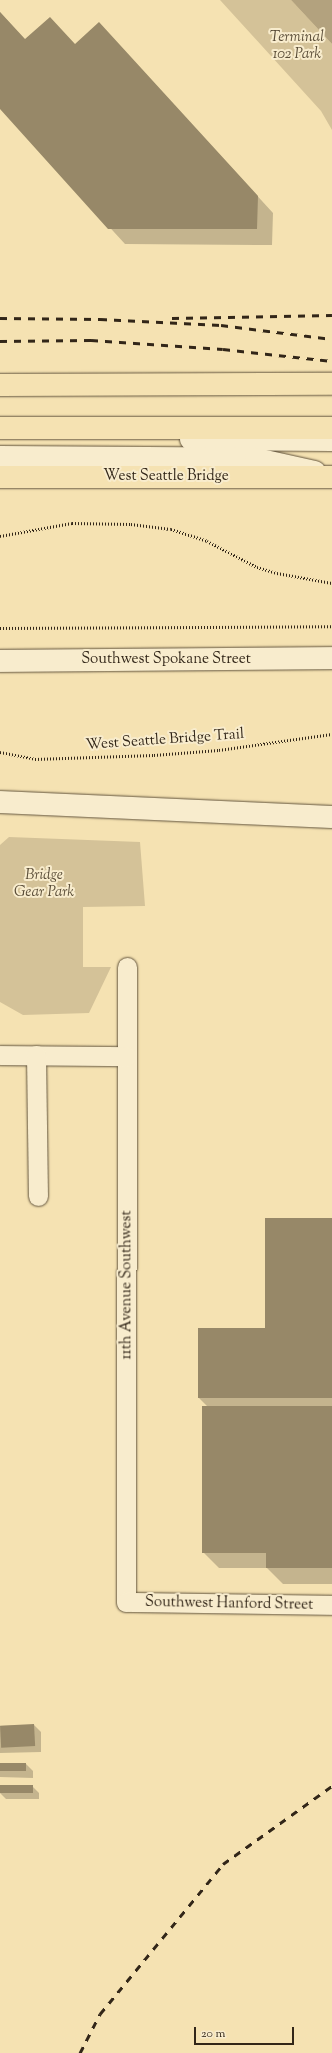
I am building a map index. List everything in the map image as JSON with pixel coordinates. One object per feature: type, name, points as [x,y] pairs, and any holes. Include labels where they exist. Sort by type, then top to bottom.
[{"type":"highway","points":[[0,385],[332,384]]},
{"type":"highway","points":[[0,428],[332,428]]},
{"type":"highway","name":"West Seattle Bridge","points":[[0,477],[332,476]]},
{"type":"street","points":[[0,436],[332,440]]},
{"type":"street","points":[[0,457],[256,459],[332,476]]},
{"type":"street","name":"Southwest Spokane Street","points":[[0,661],[332,658]]},
{"type":"street","points":[[0,802],[332,817]]},
{"type":"lane","name":"11th Avenue Southwest","points":[[126,1602],[127,967]]},
{"type":"lane","points":[[0,1055],[126,1056]]},
{"type":"lane","points":[[36,1055],[38,1196]]},
{"type":"lane","name":"Southwest Hanford Street","points":[[126,1602],[332,1605]]},
{"type":"path","points":[[0,536],[72,523],[131,524],[171,529],[207,541],[257,567],[277,573],[332,583]]},
{"type":"path","points":[[0,628],[332,626]]},
{"type":"path","name":"West Seattle Bridge Trail","points":[[0,752],[36,759],[154,755],[219,750],[332,734]]},
{"type":"green space","name":"Terminal 102 Park","points":[[220,0],[291,0],[332,44],[332,130],[321,111]]},
{"type":"green space","name":"Bridge Gear Park","points":[[9,837],[140,842],[145,906],[83,907],[83,967],[111,967],[89,1013],[23,1015],[0,1002],[0,845]]},
{"type":"shaded area","points":[[291,0],[332,0],[332,44]]},
{"type":"building","points":[[0,12],[25,39],[50,17],[75,44],[99,22],[258,196],[257,229],[108,229],[0,109]]},
{"type":"building","points":[[265,1218],[332,1218],[332,1398],[198,1398],[198,1328],[265,1328]]},
{"type":"building","points":[[202,1406],[332,1406],[332,1568],[266,1568],[266,1553],[202,1553]]},
{"type":"building","points":[[34,1724],[35,1746],[1,1748],[0,1726]]},
{"type":"building","points":[[0,1763],[26,1763],[26,1771],[0,1771]]},
{"type":"building","points":[[0,1785],[33,1785],[33,1793],[0,1793]]},
{"type":"railway","points":[[172,318],[332,315]]},
{"type":"railway","points":[[0,318],[100,319],[221,325],[332,339]]},
{"type":"railway","points":[[0,341],[91,340],[223,349],[332,361]]},
{"type":"railway","points":[[80,2053],[100,2014],[223,1864],[332,1786]]}]
